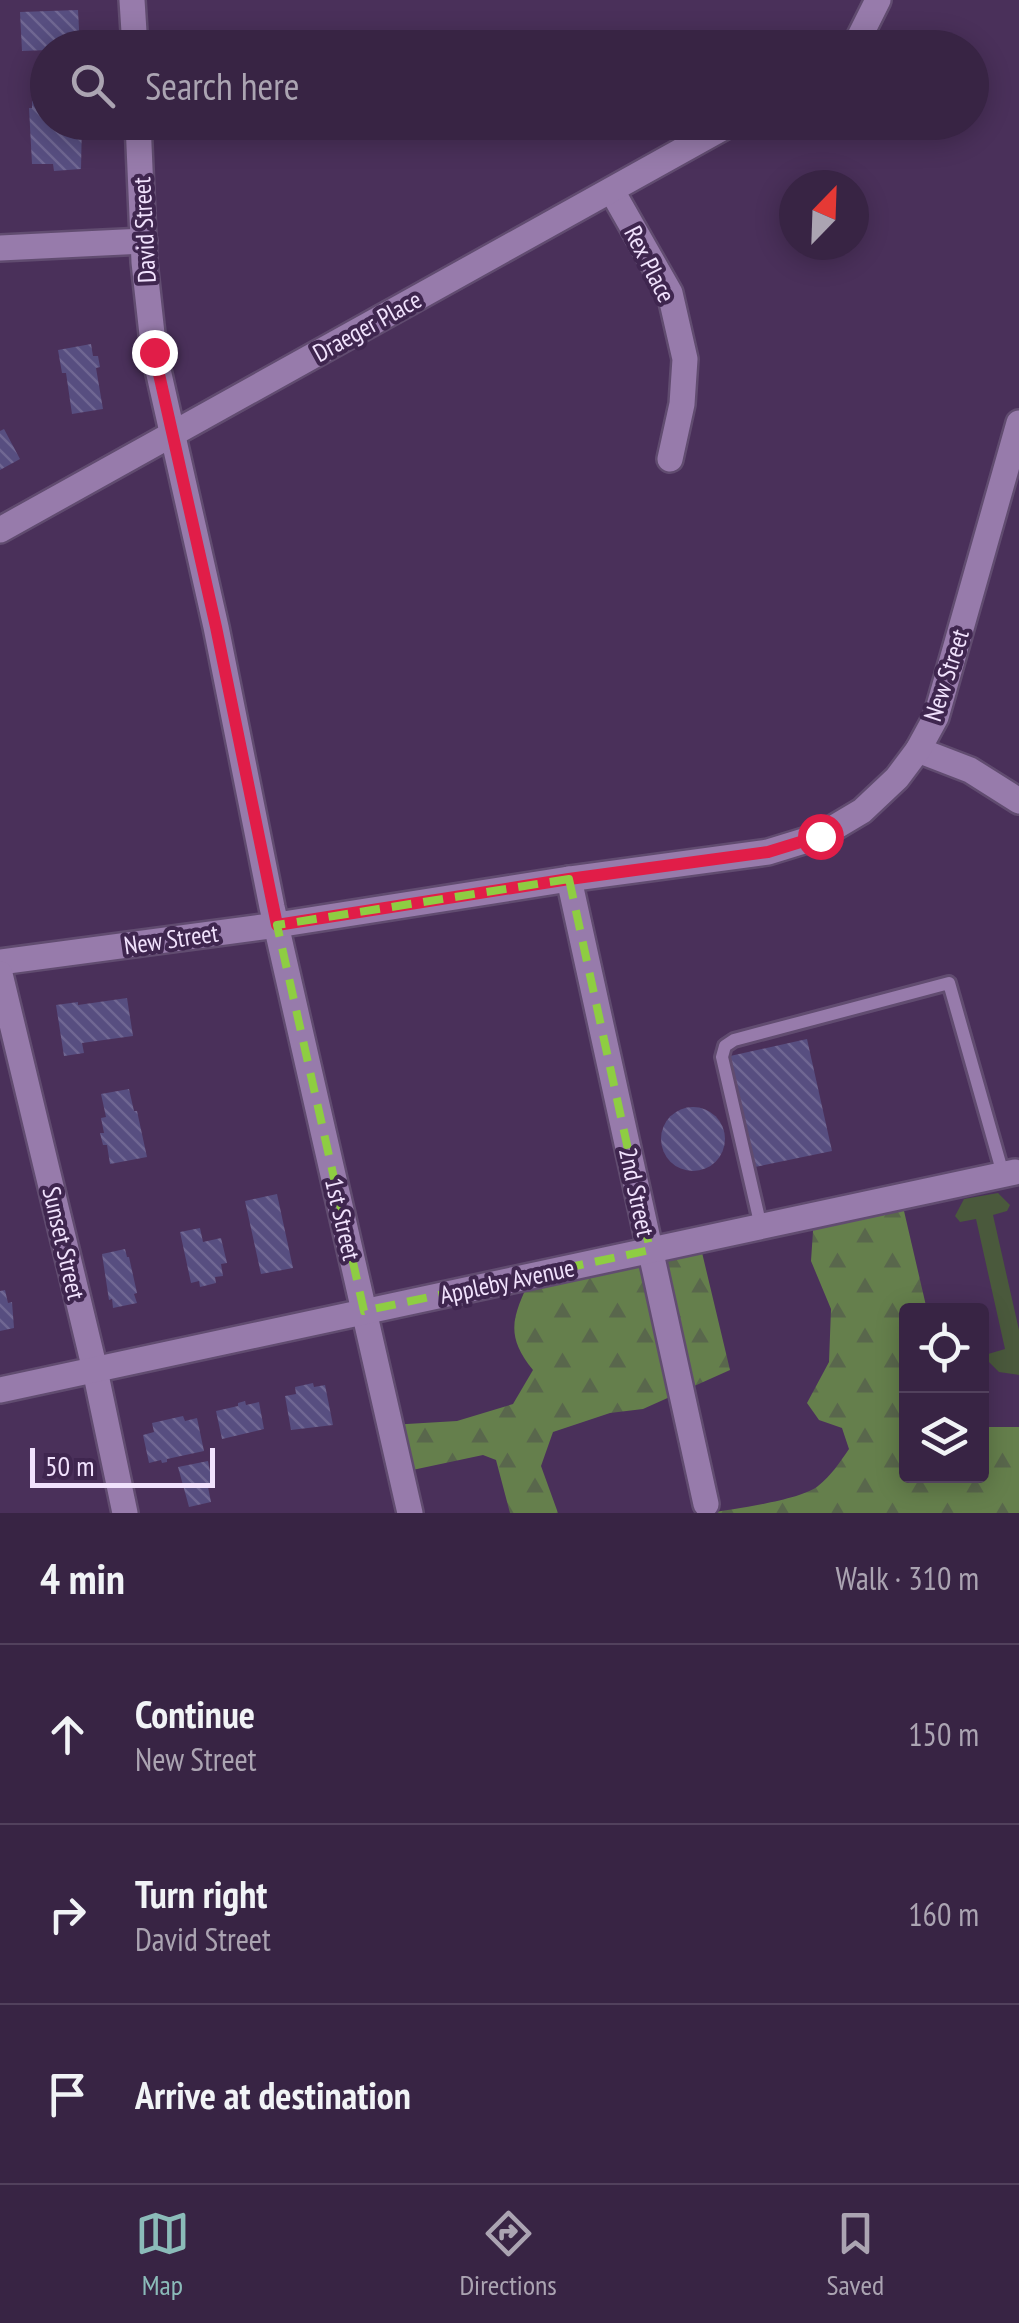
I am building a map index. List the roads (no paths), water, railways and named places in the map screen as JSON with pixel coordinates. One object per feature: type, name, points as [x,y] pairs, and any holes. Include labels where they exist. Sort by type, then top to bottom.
[{"type":"street","points":[[132,0],[134,30]]},
{"type":"street","points":[[863,30],[878,0]]},
{"type":"street","name":"David Street","points":[[139,140],[144,262],[154,352],[277,925]]},
{"type":"street","name":"Draeger Place","points":[[0,530],[701,140]]},
{"type":"street","name":"Rex Place","points":[[612,191],[670,293],[685,359],[682,404],[670,459]]},
{"type":"street","points":[[0,248],[144,241]]},
{"type":"street","name":"New Street","points":[[0,962],[768,852],[806,841],[842,824],[897,778],[936,717],[1019,423]]},
{"type":"street","points":[[918,750],[970,770],[1019,801]]},
{"type":"street","name":"2nd Street","points":[[569,879],[706,1504]]},
{"type":"street","name":"1st Street","points":[[277,925],[410,1513]]},
{"type":"street","name":"Sunset Street","points":[[0,974],[126,1513]]},
{"type":"street","name":"Appleby Avenue","points":[[0,1390],[1009,1173]]},
{"type":"lane","points":[[760,1227],[722,1057],[725,1046],[734,1040],[950,983],[1009,1173]]}]
